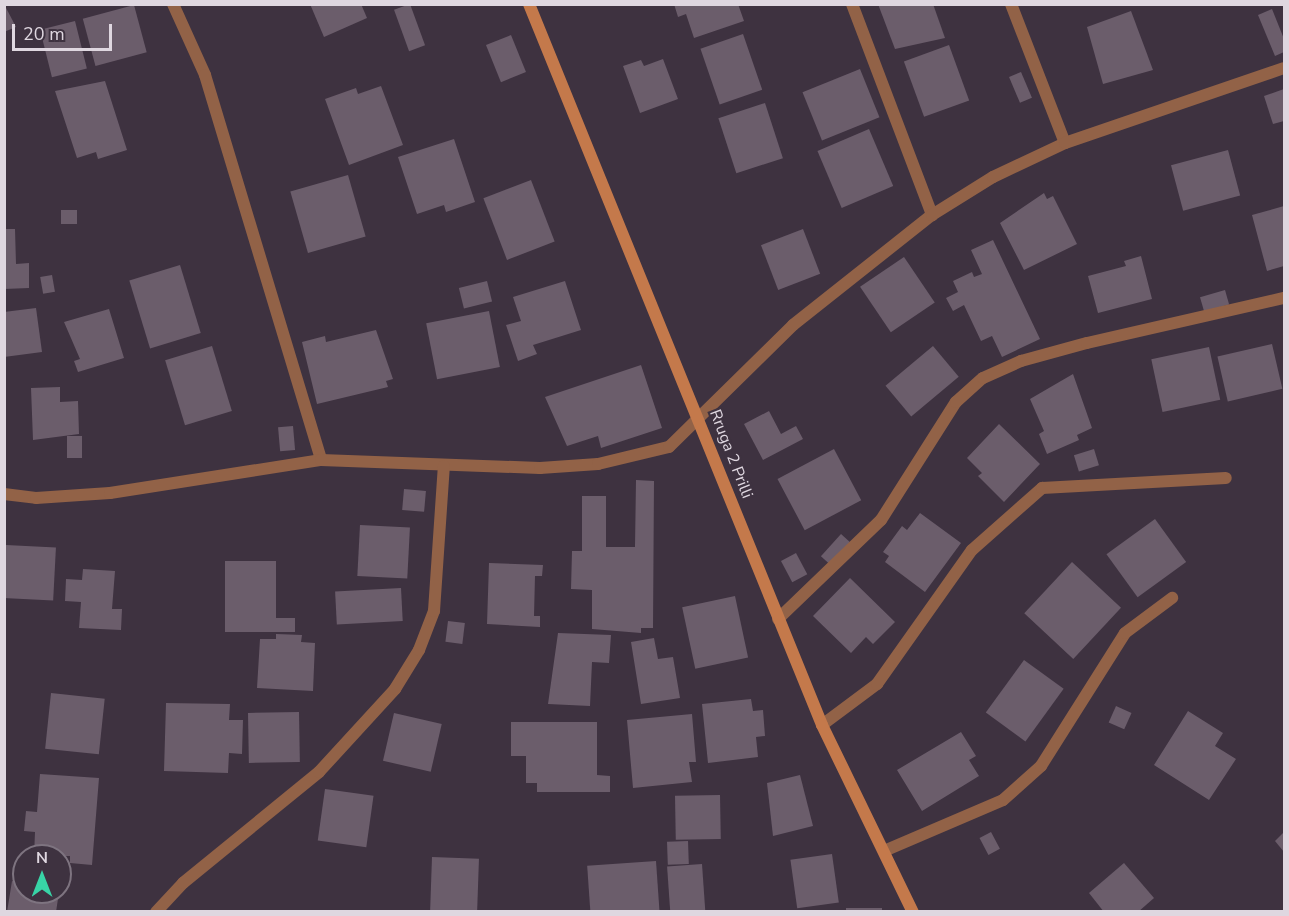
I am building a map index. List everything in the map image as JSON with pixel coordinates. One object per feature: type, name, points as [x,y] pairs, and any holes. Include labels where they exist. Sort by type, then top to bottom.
[{"type":"street","points":[[173,4],[205,75],[321,460]]},
{"type":"street","name":"Rruga 2 Prilli","points":[[529,4],[822,725],[913,912]]},
{"type":"street","points":[[852,4],[932,215]]},
{"type":"street","points":[[1011,4],[1065,143]]},
{"type":"street","points":[[4,494],[36,498],[110,493],[321,460],[540,468],[635,458],[669,447],[793,325],[932,215],[993,177],[1065,143],[1284,68]]},
{"type":"street","points":[[778,619],[881,520],[956,402],[983,378],[1021,361],[1087,343],[1284,298]]},
{"type":"street","points":[[156,912],[183,883],[319,772],[395,689],[419,650],[434,611],[444,466]]},
{"type":"street","points":[[822,725],[877,684],[972,550],[1016,506],[1042,488],[1226,477]]},
{"type":"street","points":[[884,850],[1003,800],[1041,766],[1125,633],[1172,598]]},
{"type":"building","points":[[4,4],[16,27],[4,32]]},
{"type":"building","points":[[310,4],[361,4],[367,18],[324,37]]},
{"type":"building","points":[[410,4],[425,45],[409,51],[394,10]]},
{"type":"building","points":[[674,4],[738,4],[744,21],[694,38],[686,14],[678,17]]},
{"type":"building","points":[[878,4],[933,4],[945,38],[895,49]]},
{"type":"building","points":[[134,5],[147,52],[95,66],[83,19]]},
{"type":"building","points":[[1272,9],[1284,39],[1284,52],[1275,56],[1258,15]]},
{"type":"building","points":[[1131,11],[1153,70],[1103,84],[1087,27]]},
{"type":"building","points":[[75,21],[87,69],[52,77],[40,30]]},
{"type":"building","points":[[743,34],[762,90],[720,104],[700,49]]},
{"type":"building","points":[[511,35],[526,72],[501,82],[486,45]]},
{"type":"building","points":[[949,45],[969,100],[924,117],[904,61]]},
{"type":"building","points":[[663,59],[678,99],[640,113],[623,66],[641,60],[644,66]]},
{"type":"building","points":[[860,69],[879,117],[822,140],[803,92]]},
{"type":"building","points":[[1021,72],[1032,98],[1020,103],[1009,77]]},
{"type":"building","points":[[105,81],[127,150],[98,159],[96,152],[77,158],[55,91]]},
{"type":"building","points":[[381,86],[403,145],[349,165],[325,99],[356,88],[358,94]]},
{"type":"building","points":[[1284,89],[1284,121],[1273,124],[1264,96]]},
{"type":"building","points":[[765,103],[783,158],[736,173],[718,118]]},
{"type":"building","points":[[869,129],[893,186],[842,208],[817,151]]},
{"type":"building","points":[[454,139],[475,202],[446,212],[444,205],[417,214],[398,157]]},
{"type":"building","points":[[1228,150],[1240,195],[1183,211],[1171,165]]},
{"type":"building","points":[[348,175],[366,237],[308,253],[290,192]]},
{"type":"building","points":[[531,180],[555,242],[507,260],[483,198]]},
{"type":"building","points":[[1044,193],[1047,199],[1053,196],[1077,244],[1024,270],[1000,223]]},
{"type":"building","points":[[1284,206],[1284,266],[1267,271],[1252,215]]},
{"type":"building","points":[[61,210],[77,210],[77,224],[61,224]]},
{"type":"building","points":[[4,229],[15,229],[16,264],[29,263],[29,288],[4,289]]},
{"type":"building","points":[[803,229],[820,274],[778,290],[761,245]]},
{"type":"building","points":[[993,240],[1040,339],[1002,357],[992,336],[981,341],[964,305],[953,311],[946,298],[958,292],[953,281],[972,272],[974,277],[982,274],[971,250]]},
{"type":"building","points":[[1141,256],[1152,299],[1098,313],[1088,276],[1126,266],[1124,261]]},
{"type":"building","points":[[904,257],[935,303],[891,332],[860,287]]},
{"type":"building","points":[[180,265],[201,333],[150,348],[129,280]]},
{"type":"building","points":[[52,275],[55,292],[43,294],[40,277]]},
{"type":"building","points":[[487,281],[492,301],[464,308],[459,288]]},
{"type":"building","points":[[565,281],[581,330],[533,345],[537,354],[518,361],[506,325],[521,321],[513,297]]},
{"type":"building","points":[[1225,290],[1229,304],[1204,312],[1200,297]]},
{"type":"building","points":[[36,308],[42,352],[4,357],[4,312]]},
{"type":"building","points":[[109,309],[124,358],[78,372],[74,361],[80,359],[64,322]]},
{"type":"building","points":[[489,311],[500,367],[437,379],[426,323]]},
{"type":"building","points":[[376,330],[393,379],[386,381],[388,387],[317,404],[302,342],[325,336],[326,342]]},
{"type":"building","points":[[1272,344],[1282,389],[1228,401],[1217,357]]},
{"type":"building","points":[[212,346],[232,411],[185,425],[165,360]]},
{"type":"building","points":[[933,346],[959,377],[911,416],[886,386]]},
{"type":"building","points":[[1209,347],[1220,400],[1163,412],[1151,359]]},
{"type":"building","points":[[641,365],[662,428],[601,448],[598,436],[567,446],[545,397]]},
{"type":"building","points":[[1073,374],[1092,428],[1077,435],[1079,440],[1047,454],[1039,434],[1044,431],[1030,399]]},
{"type":"building","points":[[60,387],[60,402],[78,401],[79,434],[33,440],[31,388]]},
{"type":"building","points":[[769,411],[781,434],[796,426],[803,439],[763,460],[744,424]]},
{"type":"building","points":[[999,424],[1040,464],[1004,502],[978,476],[982,473],[967,458]]},
{"type":"building","points":[[293,426],[295,450],[280,451],[278,427]]},
{"type":"building","points":[[67,436],[82,436],[82,458],[67,458]]},
{"type":"building","points":[[834,449],[861,500],[805,530],[777,479]]},
{"type":"building","points":[[1094,449],[1099,465],[1079,471],[1074,455]]},
{"type":"building","points":[[636,480],[654,481],[653,628],[641,628],[641,633],[592,629],[592,590],[571,589],[572,551],[582,551],[582,496],[606,496],[606,547],[635,547]]},
{"type":"building","points":[[404,489],[426,491],[424,512],[402,510]]},
{"type":"building","points":[[920,513],[961,543],[925,592],[885,562],[889,556],[883,552],[902,526],[907,530]]},
{"type":"building","points":[[1155,519],[1186,562],[1138,597],[1106,554]]},
{"type":"building","points":[[360,525],[410,528],[407,579],[357,576]]},
{"type":"building","points":[[841,534],[851,543],[831,565],[821,556]]},
{"type":"building","points":[[6,545],[56,548],[53,601],[4,598]]},
{"type":"building","points":[[796,553],[807,574],[792,582],[781,561]]},
{"type":"building","points":[[225,561],[276,561],[276,618],[295,618],[295,632],[225,632]]},
{"type":"building","points":[[1072,562],[1121,608],[1073,659],[1024,613]]},
{"type":"building","points":[[489,563],[543,565],[542,576],[535,576],[534,616],[540,616],[540,627],[487,624]]},
{"type":"building","points":[[83,569],[115,571],[112,609],[122,609],[121,630],[79,628],[81,602],[65,601],[66,579],[82,580]]},
{"type":"building","points":[[850,578],[895,622],[873,644],[866,637],[851,653],[813,616]]},
{"type":"building","points":[[401,588],[403,621],[337,624],[335,591]]},
{"type":"building","points":[[735,596],[748,658],[695,669],[682,607]]},
{"type":"building","points":[[448,621],[465,623],[462,644],[445,642]]},
{"type":"building","points":[[558,633],[611,635],[609,663],[592,662],[590,706],[548,704]]},
{"type":"building","points":[[276,634],[302,635],[301,642],[315,643],[313,691],[257,688],[260,639],[276,639]]},
{"type":"building","points":[[654,638],[658,659],[673,657],[680,698],[641,704],[631,642]]},
{"type":"building","points":[[1024,660],[1064,689],[1025,741],[986,713]]},
{"type":"building","points":[[51,693],[105,699],[99,754],[45,749]]},
{"type":"building","points":[[751,699],[753,711],[763,710],[765,736],[756,737],[758,757],[708,763],[702,704]]},
{"type":"building","points":[[166,703],[230,704],[229,720],[243,720],[242,754],[229,753],[228,773],[164,771]]},
{"type":"building","points":[[1116,706],[1132,713],[1124,729],[1109,722]]},
{"type":"building","points":[[1188,711],[1223,733],[1215,746],[1236,759],[1209,800],[1154,765]]},
{"type":"building","points":[[299,712],[300,762],[249,763],[248,713]]},
{"type":"building","points":[[394,713],[442,724],[431,772],[383,761]]},
{"type":"building","points":[[692,714],[696,762],[689,762],[692,782],[633,788],[627,720]]},
{"type":"building","points":[[511,722],[597,722],[597,775],[610,776],[610,792],[537,792],[537,783],[526,783],[526,756],[511,756]]},
{"type":"building","points":[[961,732],[976,756],[969,760],[979,776],[922,811],[897,770]]},
{"type":"building","points":[[40,774],[99,778],[92,865],[72,863],[72,844],[34,844],[35,832],[24,831],[26,811],[37,812]]},
{"type":"building","points":[[800,775],[813,826],[773,836],[767,783]]},
{"type":"building","points":[[325,789],[374,796],[366,847],[318,840]]},
{"type":"building","points":[[720,795],[721,839],[676,840],[675,796]]},
{"type":"building","points":[[991,832],[1000,849],[988,855],[980,838]]},
{"type":"building","points":[[1284,832],[1284,852],[1275,841]]},
{"type":"building","points":[[688,841],[689,864],[668,865],[667,842]]},
{"type":"building","points":[[832,854],[839,903],[797,908],[790,860]]},
{"type":"building","points":[[432,857],[479,859],[477,912],[430,912]]},
{"type":"building","points":[[656,861],[660,912],[590,912],[587,866]]},
{"type":"building","points":[[1124,863],[1154,898],[1138,912],[1104,912],[1089,893]]},
{"type":"building","points":[[702,864],[705,912],[670,912],[667,866]]},
{"type":"building","points":[[12,881],[12,904],[57,904],[56,912],[7,912]]},
{"type":"building","points":[[846,908],[882,908],[882,912],[846,912]]}]
